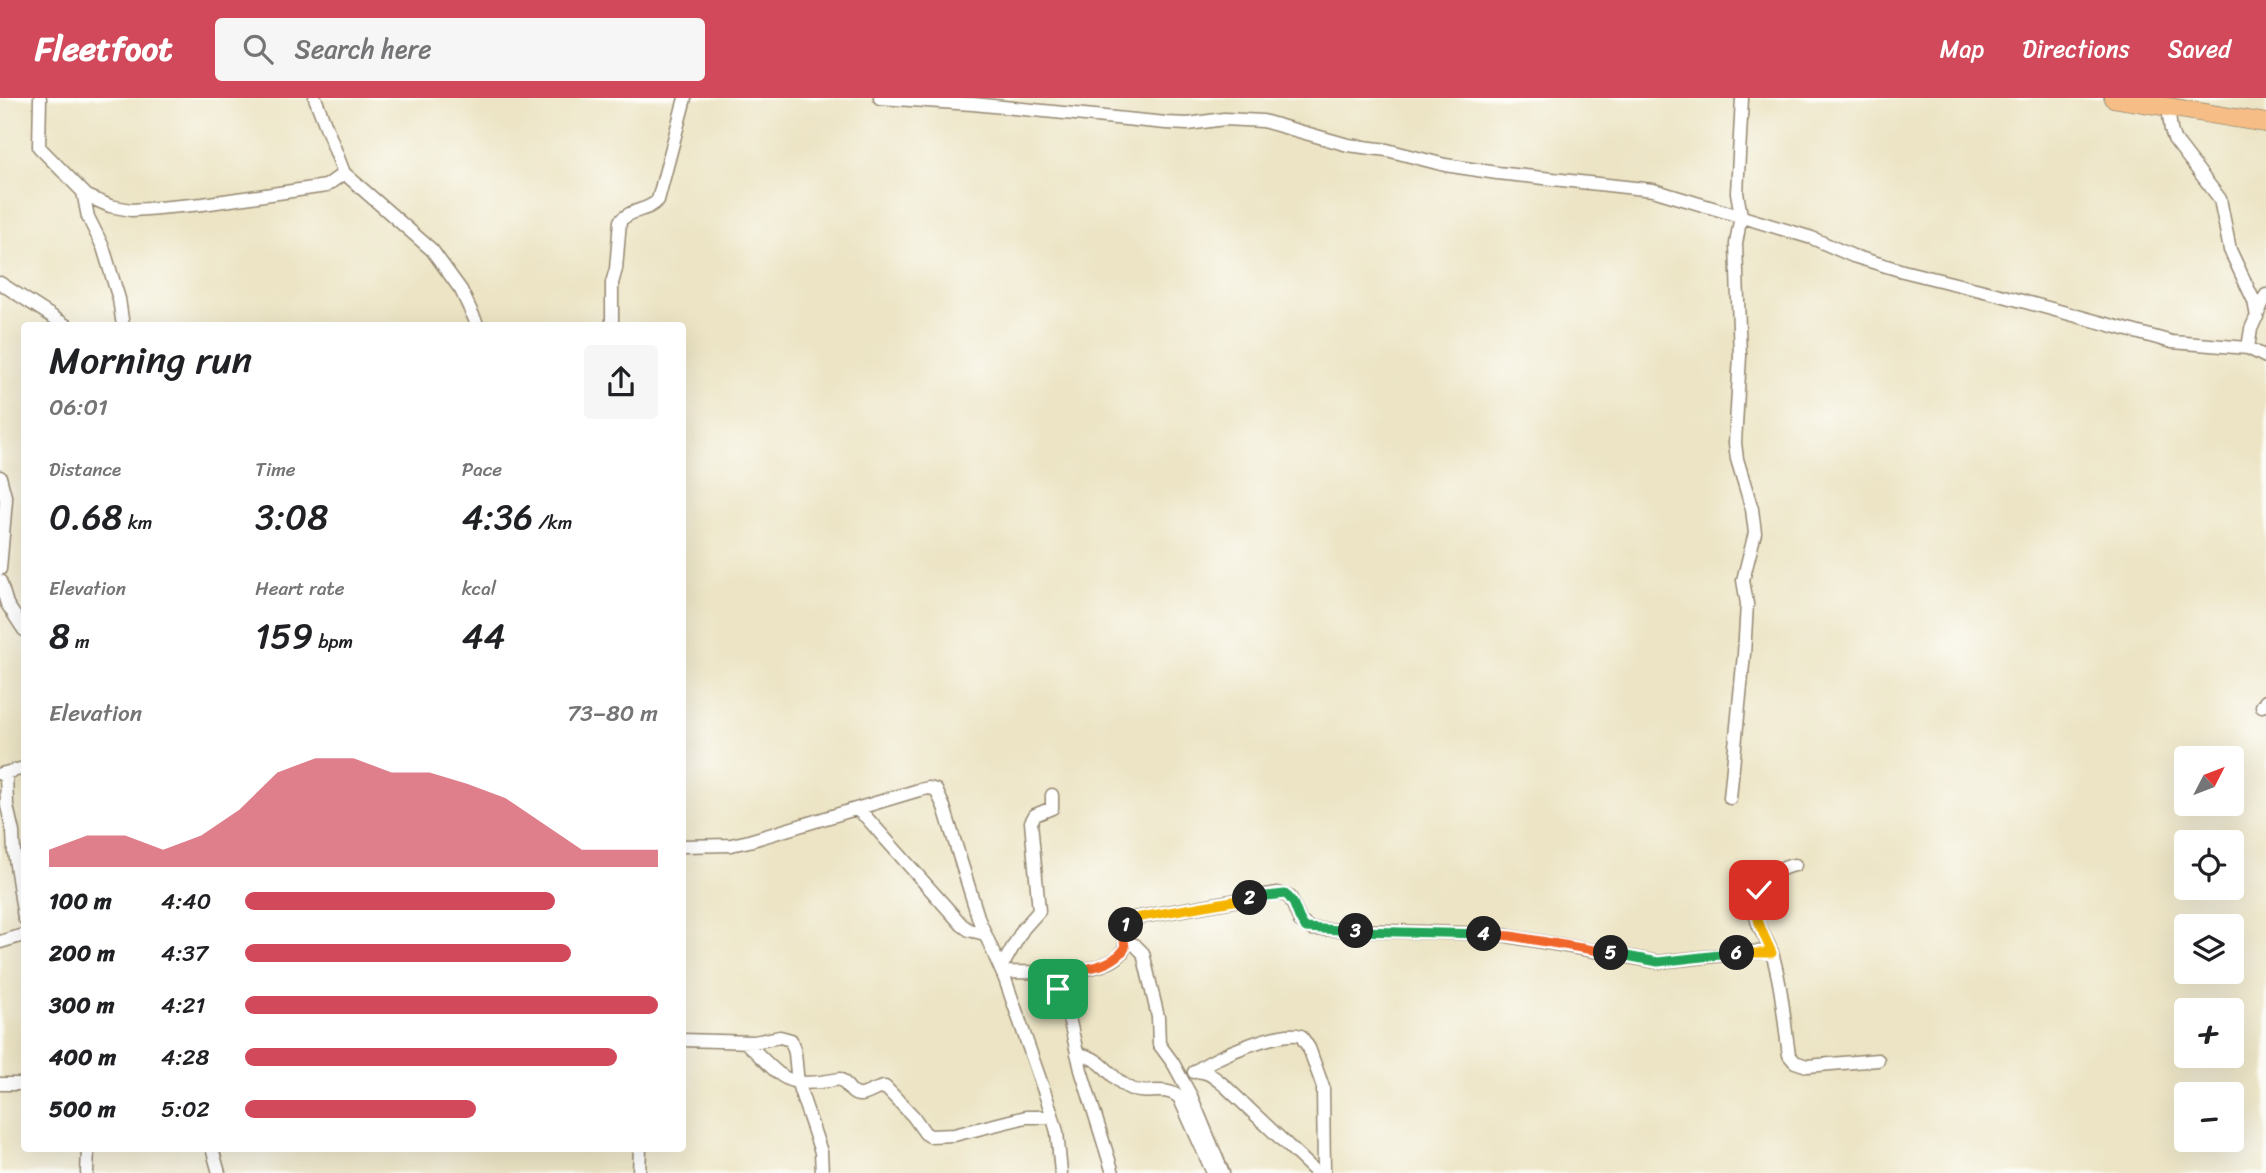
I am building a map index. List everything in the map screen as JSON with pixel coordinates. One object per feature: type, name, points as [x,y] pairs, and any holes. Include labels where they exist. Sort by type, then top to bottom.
[{"type":"highway","points":[[2113,98],[2266,123]]},
{"type":"street","points":[[40,98],[39,148],[83,192],[110,206],[131,210],[204,204],[326,186],[344,173]]},
{"type":"street","points":[[315,98],[344,173],[432,250],[461,290],[476,322]]},
{"type":"street","points":[[612,322],[612,283],[616,269],[620,221],[632,211],[654,205],[658,200],[685,98]]},
{"type":"street","points":[[880,98],[973,104],[1166,123],[1188,124],[1224,119],[1263,121],[1348,145],[1387,149],[1445,165],[1653,190],[1812,238],[1853,256],[1903,271],[2172,342],[2248,348],[2266,356]]},
{"type":"street","points":[[1730,797],[1745,642],[1747,604],[1743,580],[1755,533],[1755,521],[1741,477],[1735,443],[1740,356],[1736,244],[1741,215],[1737,193],[1742,98]]},
{"type":"street","points":[[2168,107],[2174,139],[2220,199],[2231,250],[2254,301],[2257,317]]},
{"type":"street","points":[[83,192],[88,217],[103,247],[119,299],[122,322]]},
{"type":"street","points":[[0,283],[61,322]]},
{"type":"street","points":[[2248,348],[2251,329],[2266,295]]},
{"type":"street","points":[[0,477],[6,500],[0,569]]},
{"type":"street","points":[[0,581],[7,604],[21,625]]},
{"type":"street","points":[[21,769],[3,773],[7,806],[19,831],[14,852],[21,881]]},
{"type":"street","points":[[686,846],[731,845],[749,841],[919,790],[936,790],[944,807],[979,920],[1000,963],[1053,1117],[1061,1173]]},
{"type":"street","points":[[1000,963],[1039,911],[1031,821],[1035,815],[1052,808],[1052,795]]},
{"type":"street","points":[[856,809],[962,925],[969,930],[985,934]]},
{"type":"street","points":[[1795,865],[1785,866],[1778,871],[1759,890],[1756,898],[1756,918],[1772,953],[1777,976],[1789,1055],[1795,1062],[1807,1066],[1878,1060]]},
{"type":"street","points":[[1000,963],[1027,972],[1080,970],[1097,966],[1121,954],[1125,948],[1125,926],[1135,918],[1278,893],[1285,894],[1293,901],[1300,921],[1311,929],[1496,934],[1658,962],[1752,952],[1772,953]]},
{"type":"street","points":[[0,942],[21,936]]},
{"type":"street","points":[[1125,942],[1135,945],[1143,953],[1158,1017],[1159,1044],[1178,1071],[1196,1105],[1223,1173]]},
{"type":"street","points":[[1048,972],[1058,989],[1114,1173]]},
{"type":"street","points":[[1168,1091],[1215,1058],[1287,1034],[1301,1036],[1309,1048],[1323,1087],[1324,1173]]},
{"type":"street","points":[[686,1040],[745,1042],[780,1037],[791,1040],[798,1084],[821,1152],[822,1173]]},
{"type":"street","points":[[745,1042],[780,1075],[798,1084],[840,1079],[858,1095],[884,1087],[930,1136],[954,1135],[1026,1117],[1053,1117]]},
{"type":"street","points":[[1077,1054],[1101,1062],[1135,1091],[1168,1091],[1179,1097],[1213,1173]]},
{"type":"street","points":[[1196,1071],[1209,1073],[1225,1086],[1317,1173]]},
{"type":"street","points":[[0,1084],[21,1084]]},
{"type":"street","points":[[87,1173],[88,1152]]},
{"type":"street","points":[[213,1152],[219,1173]]},
{"type":"street","points":[[639,1173],[640,1152]]},
{"type":"route","points":[[1058,989],[1048,972],[1080,970],[1116,958],[1125,948],[1125,926],[1135,918],[1278,893],[1290,897],[1302,925],[1311,929],[1496,934],[1658,962],[1752,952],[1772,953],[1756,918],[1754,906],[1759,890]]}]
